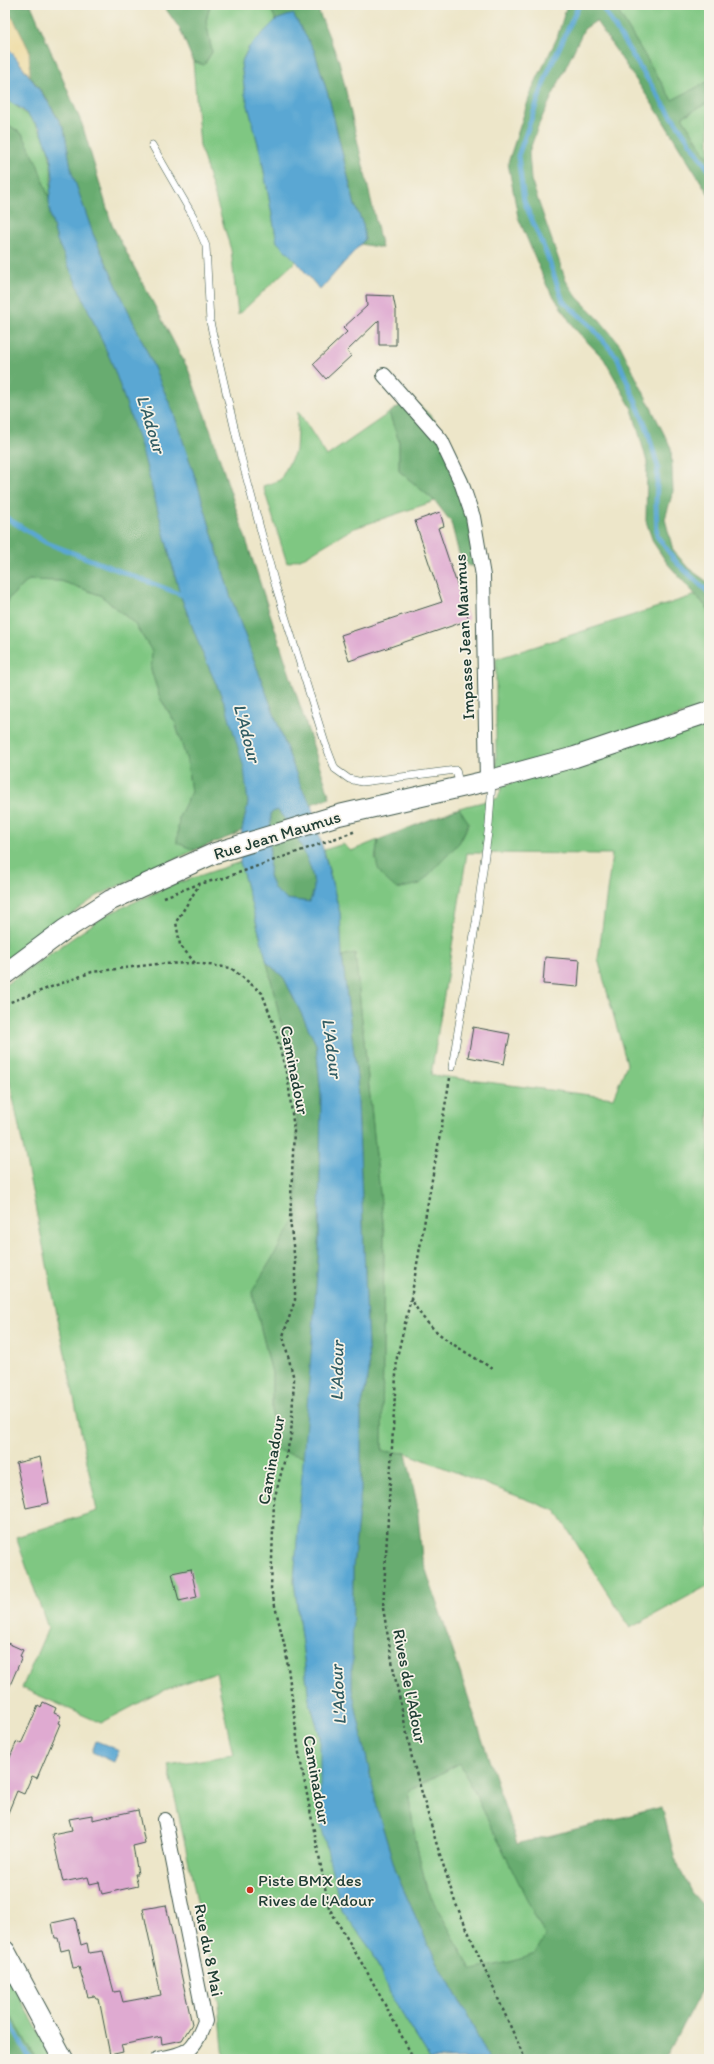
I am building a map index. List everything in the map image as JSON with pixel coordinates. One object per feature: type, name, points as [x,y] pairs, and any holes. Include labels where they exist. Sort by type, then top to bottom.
[{"type":"main road","name":"Rue Jean Maumus","points":[[5,974],[64,930],[111,900],[215,853],[339,815],[490,780],[575,757],[709,712]]},
{"type":"main road","points":[[5,1951],[63,2059]]},
{"type":"street","name":"Impasse Jean Maumus","points":[[384,375],[441,440],[461,482],[473,517],[483,576],[490,780]]},
{"type":"street","name":"Rue du 8 Mai","points":[[158,2059],[180,2055],[198,2042],[205,2022],[165,1820]]},
{"type":"lane","points":[[152,145],[193,216],[206,246],[210,322],[241,457],[275,584],[335,769],[349,778],[362,782],[456,770],[460,787]]},
{"type":"lane","points":[[452,1067],[476,922],[489,825],[490,780]]},
{"type":"path","points":[[224,878],[341,836]]},
{"type":"path","points":[[195,963],[180,945],[176,922],[199,884]]},
{"type":"path","name":"Caminadour","points":[[5,1004],[92,972],[157,964],[195,963],[231,968],[262,993],[274,1025],[288,1080],[294,1130],[290,1220],[295,1262],[295,1300],[283,1336],[294,1379],[291,1436],[274,1500],[272,1589],[286,1652],[299,1753],[328,1908],[370,1977],[414,2059]]},
{"type":"path","name":"Rives de l'Adour","points":[[452,1067],[426,1225],[397,1357],[383,1608],[394,1672],[412,1758],[436,1842],[455,1902],[525,2059]]},
{"type":"path","points":[[411,1298],[418,1313],[436,1333],[492,1368]]},
{"type":"green space","points":[[5,5],[31,5],[82,124],[112,225],[188,369],[211,432],[330,798],[311,804],[301,787],[230,595],[198,486],[174,414],[93,234],[72,173],[64,129],[47,99],[30,76],[29,50],[14,20],[5,9]]},
{"type":"green space","points":[[163,5],[210,5],[206,21],[212,52],[204,65],[193,61],[180,29]]},
{"type":"green space","points":[[210,5],[269,5],[276,20],[249,47],[241,63],[245,94],[261,155],[277,242],[296,261],[238,315],[231,250],[200,146],[193,61],[204,65],[212,52],[206,21]]},
{"type":"green space","points":[[269,5],[316,5],[339,61],[382,248],[361,244],[365,239],[363,224],[355,206],[329,98],[314,50],[293,14],[276,20]]},
{"type":"green space","points":[[567,5],[614,5],[672,100],[709,81],[709,102],[682,117],[709,159],[709,195],[657,111],[596,21],[584,29],[539,124],[529,152],[531,180],[566,281],[577,297],[599,319],[620,345],[671,448],[673,491],[665,519],[673,550],[688,568],[709,583],[709,610],[667,563],[653,542],[646,521],[647,462],[632,409],[604,359],[574,328],[547,286],[518,217],[508,163],[532,89],[557,38]]},
{"type":"green space","points":[[614,5],[709,5],[709,81],[672,101]]},
{"type":"green space","points":[[5,99],[19,108],[30,118],[39,129],[45,140],[51,167],[49,198],[23,135],[5,122]]},
{"type":"green space","points":[[709,102],[709,159],[682,117]]},
{"type":"green space","points":[[5,122],[23,135],[37,163],[49,198],[50,214],[57,240],[112,363],[141,446],[180,594],[202,652],[226,706],[245,768],[248,803],[242,830],[234,835],[195,850],[177,843],[179,817],[191,792],[187,761],[175,722],[160,698],[151,670],[152,651],[134,623],[100,595],[61,581],[29,580],[8,599],[5,626]]},
{"type":"green space","points":[[411,398],[433,418],[467,482],[486,565],[469,566],[459,554],[451,522],[435,501],[399,471],[399,441],[389,413]]},
{"type":"green space","points":[[298,411],[327,456],[389,413],[399,441],[399,471],[435,501],[352,529],[305,557],[287,563],[263,486],[280,480],[296,450]]},
{"type":"green space","points":[[29,580],[61,581],[100,595],[134,623],[152,651],[151,670],[160,698],[175,722],[187,761],[191,792],[179,817],[177,843],[195,850],[97,896],[5,961],[5,626],[8,599]]},
{"type":"green space","points":[[696,595],[709,610],[709,706],[539,761],[496,769],[496,659]]},
{"type":"green space","points":[[709,717],[709,1585],[630,1628],[556,1511],[406,1453],[382,1451],[384,1232],[355,953],[342,956],[340,913],[324,850],[343,844],[351,851],[378,840],[375,860],[459,843],[469,824],[459,808],[498,798],[502,786]],"holes":[[[467,853],[612,854],[598,959],[627,1064],[613,1098],[431,1075]]]},
{"type":"green space","points":[[459,808],[469,823],[459,843],[420,884],[397,889],[385,878],[378,868],[376,857],[378,840]]},
{"type":"green space","points":[[277,810],[295,835],[310,868],[314,890],[310,902],[286,899],[274,889],[269,876],[271,812]]},
{"type":"green space","points":[[240,862],[267,962],[297,1094],[296,1218],[252,1293],[272,1373],[272,1448],[304,1457],[294,1581],[309,1699],[320,1736],[341,1909],[372,1951],[389,1993],[430,2059],[224,2059],[219,2004],[168,1765],[233,1755],[216,1672],[162,1691],[101,1723],[22,1688],[48,1628],[16,1537],[97,1511],[5,1058],[5,985],[106,915],[172,885]]},
{"type":"green space","points":[[355,953],[384,1232],[382,1451],[406,1453],[417,1504],[422,1558],[517,1844],[662,1807],[675,1859],[691,1892],[709,1912],[709,1975],[665,2059],[489,2059],[465,2011],[429,1947],[397,1875],[378,1812],[352,1690],[353,1567],[361,1490],[361,1409],[369,1372],[357,1078],[342,956]],"holes":[[[460,1763],[545,1936],[535,1954],[514,1961],[472,1970],[427,1890],[415,1838],[408,1791]]]},
{"type":"green space","points":[[267,962],[284,978],[316,1044],[321,1095],[319,1248],[304,1457],[272,1449],[272,1373],[252,1292],[296,1218],[297,1094]]},
{"type":"green space","points":[[460,1763],[546,1936],[535,1954],[514,1961],[472,1971],[427,1890],[415,1838],[408,1792]]},
{"type":"green space","points":[[5,1969],[53,2059],[36,2059],[5,2005]]},
{"type":"green space","points":[[5,2005],[36,2059],[5,2059]]},
{"type":"sand","points":[[5,9],[14,20],[29,50],[30,76],[10,50],[5,48]]},
{"type":"water","points":[[293,14],[314,50],[329,98],[355,206],[363,224],[365,239],[320,290],[296,261],[277,242],[261,155],[245,94],[241,63],[249,47],[276,20]]},
{"type":"water","name":"L'Adour","points":[[5,48],[10,50],[46,99],[64,129],[72,173],[93,234],[174,414],[198,486],[230,595],[301,787],[311,804],[340,913],[342,956],[357,1078],[369,1372],[361,1409],[361,1490],[353,1567],[352,1690],[378,1812],[397,1875],[429,1947],[465,2011],[489,2059],[430,2059],[389,1993],[372,1951],[341,1909],[320,1820],[320,1736],[309,1699],[294,1581],[319,1248],[321,1095],[316,1044],[284,978],[267,962],[240,862],[242,830],[248,803],[244,768],[226,706],[202,652],[180,594],[141,446],[112,363],[57,240],[50,214],[49,198],[53,178],[51,156],[40,128],[22,109],[5,99]],"holes":[[[277,810],[301,846],[310,868],[314,887],[310,902],[286,899],[274,889],[269,876],[271,813]]]},
{"type":"water","points":[[96,1741],[119,1750],[114,1762],[92,1752]]},
{"type":"building","points":[[366,295],[393,296],[396,311],[396,345],[379,345],[379,320],[347,351],[351,356],[326,379],[313,364],[347,332],[343,328],[367,306]]},
{"type":"building","points":[[440,512],[444,526],[438,528],[469,620],[349,661],[341,635],[442,602],[415,521]]},
{"type":"building","points":[[545,957],[580,960],[578,987],[543,984]]},
{"type":"building","points":[[473,1027],[510,1034],[504,1064],[468,1057]]},
{"type":"building","points":[[40,1457],[49,1503],[26,1508],[16,1463]]},
{"type":"building","points":[[191,1569],[197,1597],[179,1601],[172,1573]]},
{"type":"building","points":[[5,1642],[23,1650],[20,1656],[22,1657],[5,1697]]},
{"type":"building","points":[[43,1702],[56,1708],[54,1713],[61,1716],[58,1723],[60,1724],[37,1778],[32,1776],[24,1794],[17,1791],[5,1820],[5,1769],[17,1741],[21,1744],[38,1706],[41,1708]]},
{"type":"building","points":[[138,1810],[145,1843],[133,1846],[138,1874],[135,1874],[138,1886],[102,1894],[99,1882],[90,1884],[88,1877],[63,1882],[52,1834],[72,1830],[69,1819],[92,1815],[92,1820]]},
{"type":"building","points":[[166,1905],[192,2024],[182,2040],[162,2044],[161,2037],[121,2045],[123,2052],[110,2055],[99,1999],[96,1999],[94,1996],[88,1997],[79,1967],[73,1968],[69,1949],[61,1951],[58,1938],[55,1938],[52,1923],[75,1918],[81,1945],[87,1943],[89,1953],[103,1951],[114,1992],[120,1991],[123,2002],[161,1995],[143,1909]]},
{"type":"waterway","points":[[579,5],[548,72],[518,156],[524,201],[547,255],[563,301],[590,325],[617,357],[647,429],[658,467],[656,502],[657,536],[677,563],[709,593]]},
{"type":"waterway","points":[[601,5],[662,102],[709,170]]},
{"type":"waterway","points":[[5,517],[47,543],[185,596]]},
{"type":"waterway","points":[[5,2013],[30,2059]]},
{"type":"place","name":"Piste BMX des Rives de l'Adour","points":[[250,1890]]}]
